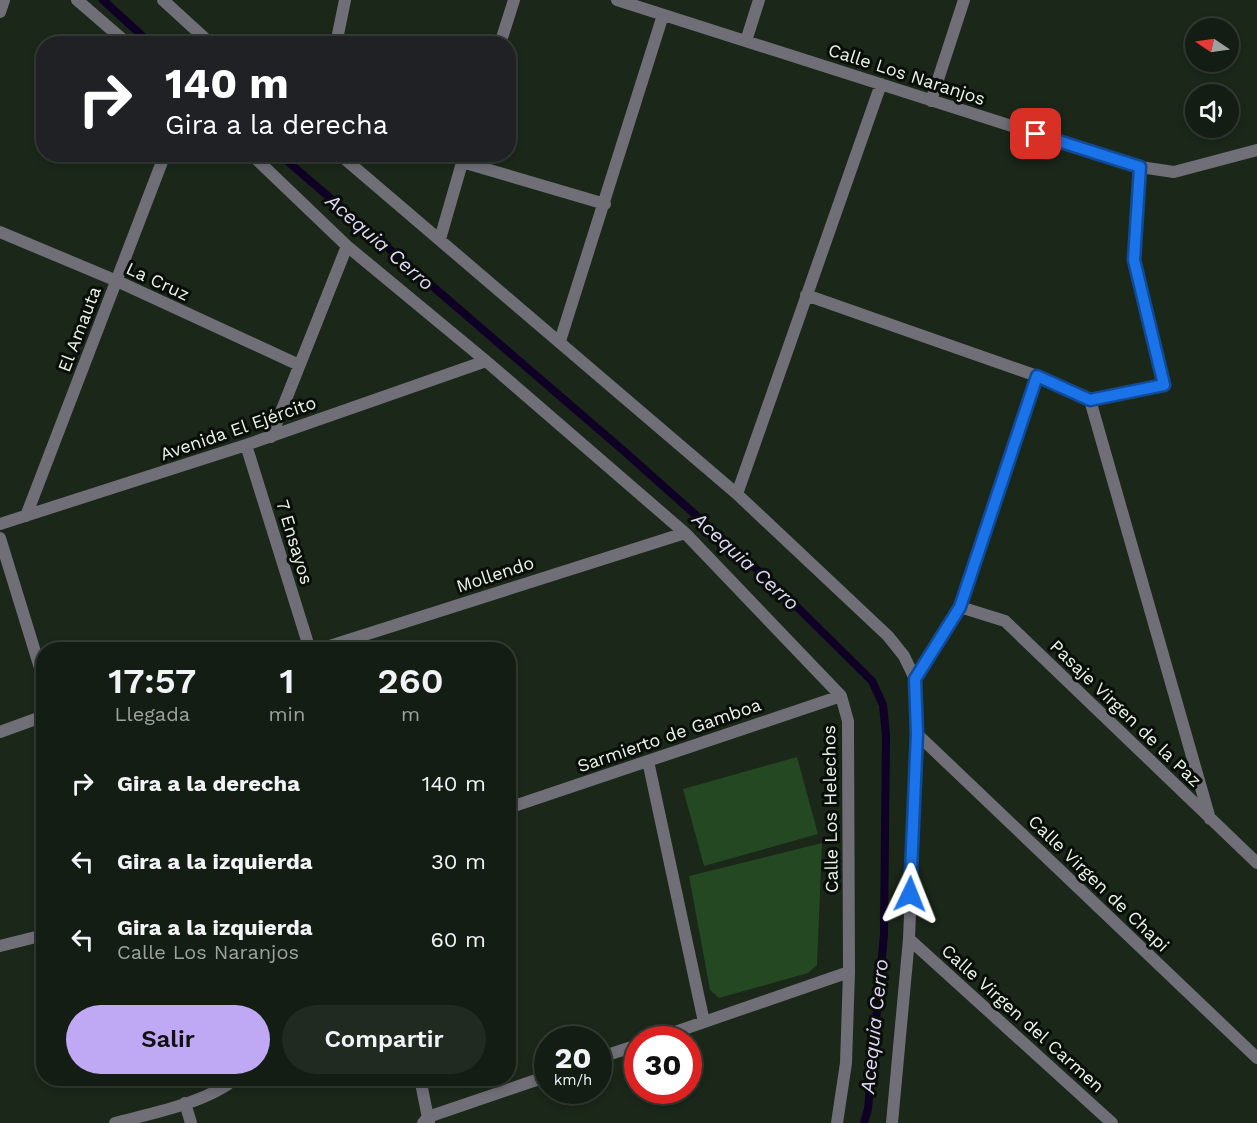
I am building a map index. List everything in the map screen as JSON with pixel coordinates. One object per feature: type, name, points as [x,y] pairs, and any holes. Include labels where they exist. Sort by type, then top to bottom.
[{"type":"street","points":[[0,12],[4,0]]},
{"type":"street","points":[[77,0],[119,36]]},
{"type":"street","points":[[163,0],[202,36]]},
{"type":"street","points":[[338,36],[345,0]]},
{"type":"street","points":[[503,36],[514,0]]},
{"type":"street","name":"Calle Los Naranjos","points":[[617,0],[1140,167],[1174,172],[1257,150]]},
{"type":"street","points":[[746,41],[759,0]]},
{"type":"street","points":[[931,101],[964,0]]},
{"type":"street","points":[[560,341],[663,15]]},
{"type":"street","points":[[737,494],[881,84]]},
{"type":"street","name":"El Amauta","points":[[26,516],[162,162]]},
{"type":"street","points":[[259,162],[347,246],[486,361],[685,533],[841,696]]},
{"type":"street","points":[[349,162],[737,494],[888,636],[904,656],[915,679],[917,734],[909,939],[892,1123]]},
{"type":"street","points":[[440,239],[462,162]]},
{"type":"street","points":[[475,162],[605,204]]},
{"type":"street","points":[[807,295],[1037,376],[1090,400],[1164,385],[1134,260],[1140,167]]},
{"type":"street","name":"La Cruz","points":[[0,232],[117,281],[299,365]]},
{"type":"street","points":[[271,437],[347,246]]},
{"type":"street","name":"Avenida El Ejército","points":[[0,524],[246,446],[486,361]]},
{"type":"street","points":[[915,679],[960,607],[1037,376]]},
{"type":"street","points":[[1090,400],[1210,819]]},
{"type":"street","name":"7 Ensayos","points":[[246,446],[307,642]]},
{"type":"street","name":"Mollendo","points":[[341,642],[685,533]]},
{"type":"street","points":[[0,538],[36,655]]},
{"type":"street","name":"Pasaje Virgen de la Paz","points":[[960,607],[1005,621],[1257,863]]},
{"type":"street","name":"Sarmierto de Gamboa","points":[[516,805],[841,696]]},
{"type":"street","name":"Calle Los Helechos","points":[[837,1123],[846,1063],[849,972],[848,721],[841,696]]},
{"type":"street","points":[[0,732],[36,719]]},
{"type":"street","name":"Calle Virgen de Chapi","points":[[917,734],[1257,1058]]},
{"type":"street","points":[[648,761],[704,1022]]},
{"type":"street","points":[[0,946],[36,937]]},
{"type":"street","name":"Calle Virgen del Carmen","points":[[909,939],[1112,1123]]},
{"type":"street","points":[[692,1026],[849,972]]},
{"type":"street","points":[[421,1086],[427,1121],[534,1081]]},
{"type":"street","points":[[115,1123],[184,1103],[226,1086]]},
{"type":"street","points":[[184,1103],[191,1123]]},
{"type":"green space","points":[[797,757],[818,834],[704,866],[683,789]]},
{"type":"green space","points":[[822,843],[817,965],[808,973],[719,998],[710,990],[689,876]]},
{"type":"waterway","name":"Acequia Cerro","points":[[103,0],[142,36]]},
{"type":"waterway","name":"Acequia Cerro","points":[[288,162],[625,452],[780,590],[872,681],[883,705],[886,735],[884,934],[868,1109],[864,1123]]},
{"type":"route","points":[[910,894],[917,734],[915,679],[960,607],[1037,376],[1090,400],[1164,385],[1134,260],[1140,167],[1036,134]]}]
